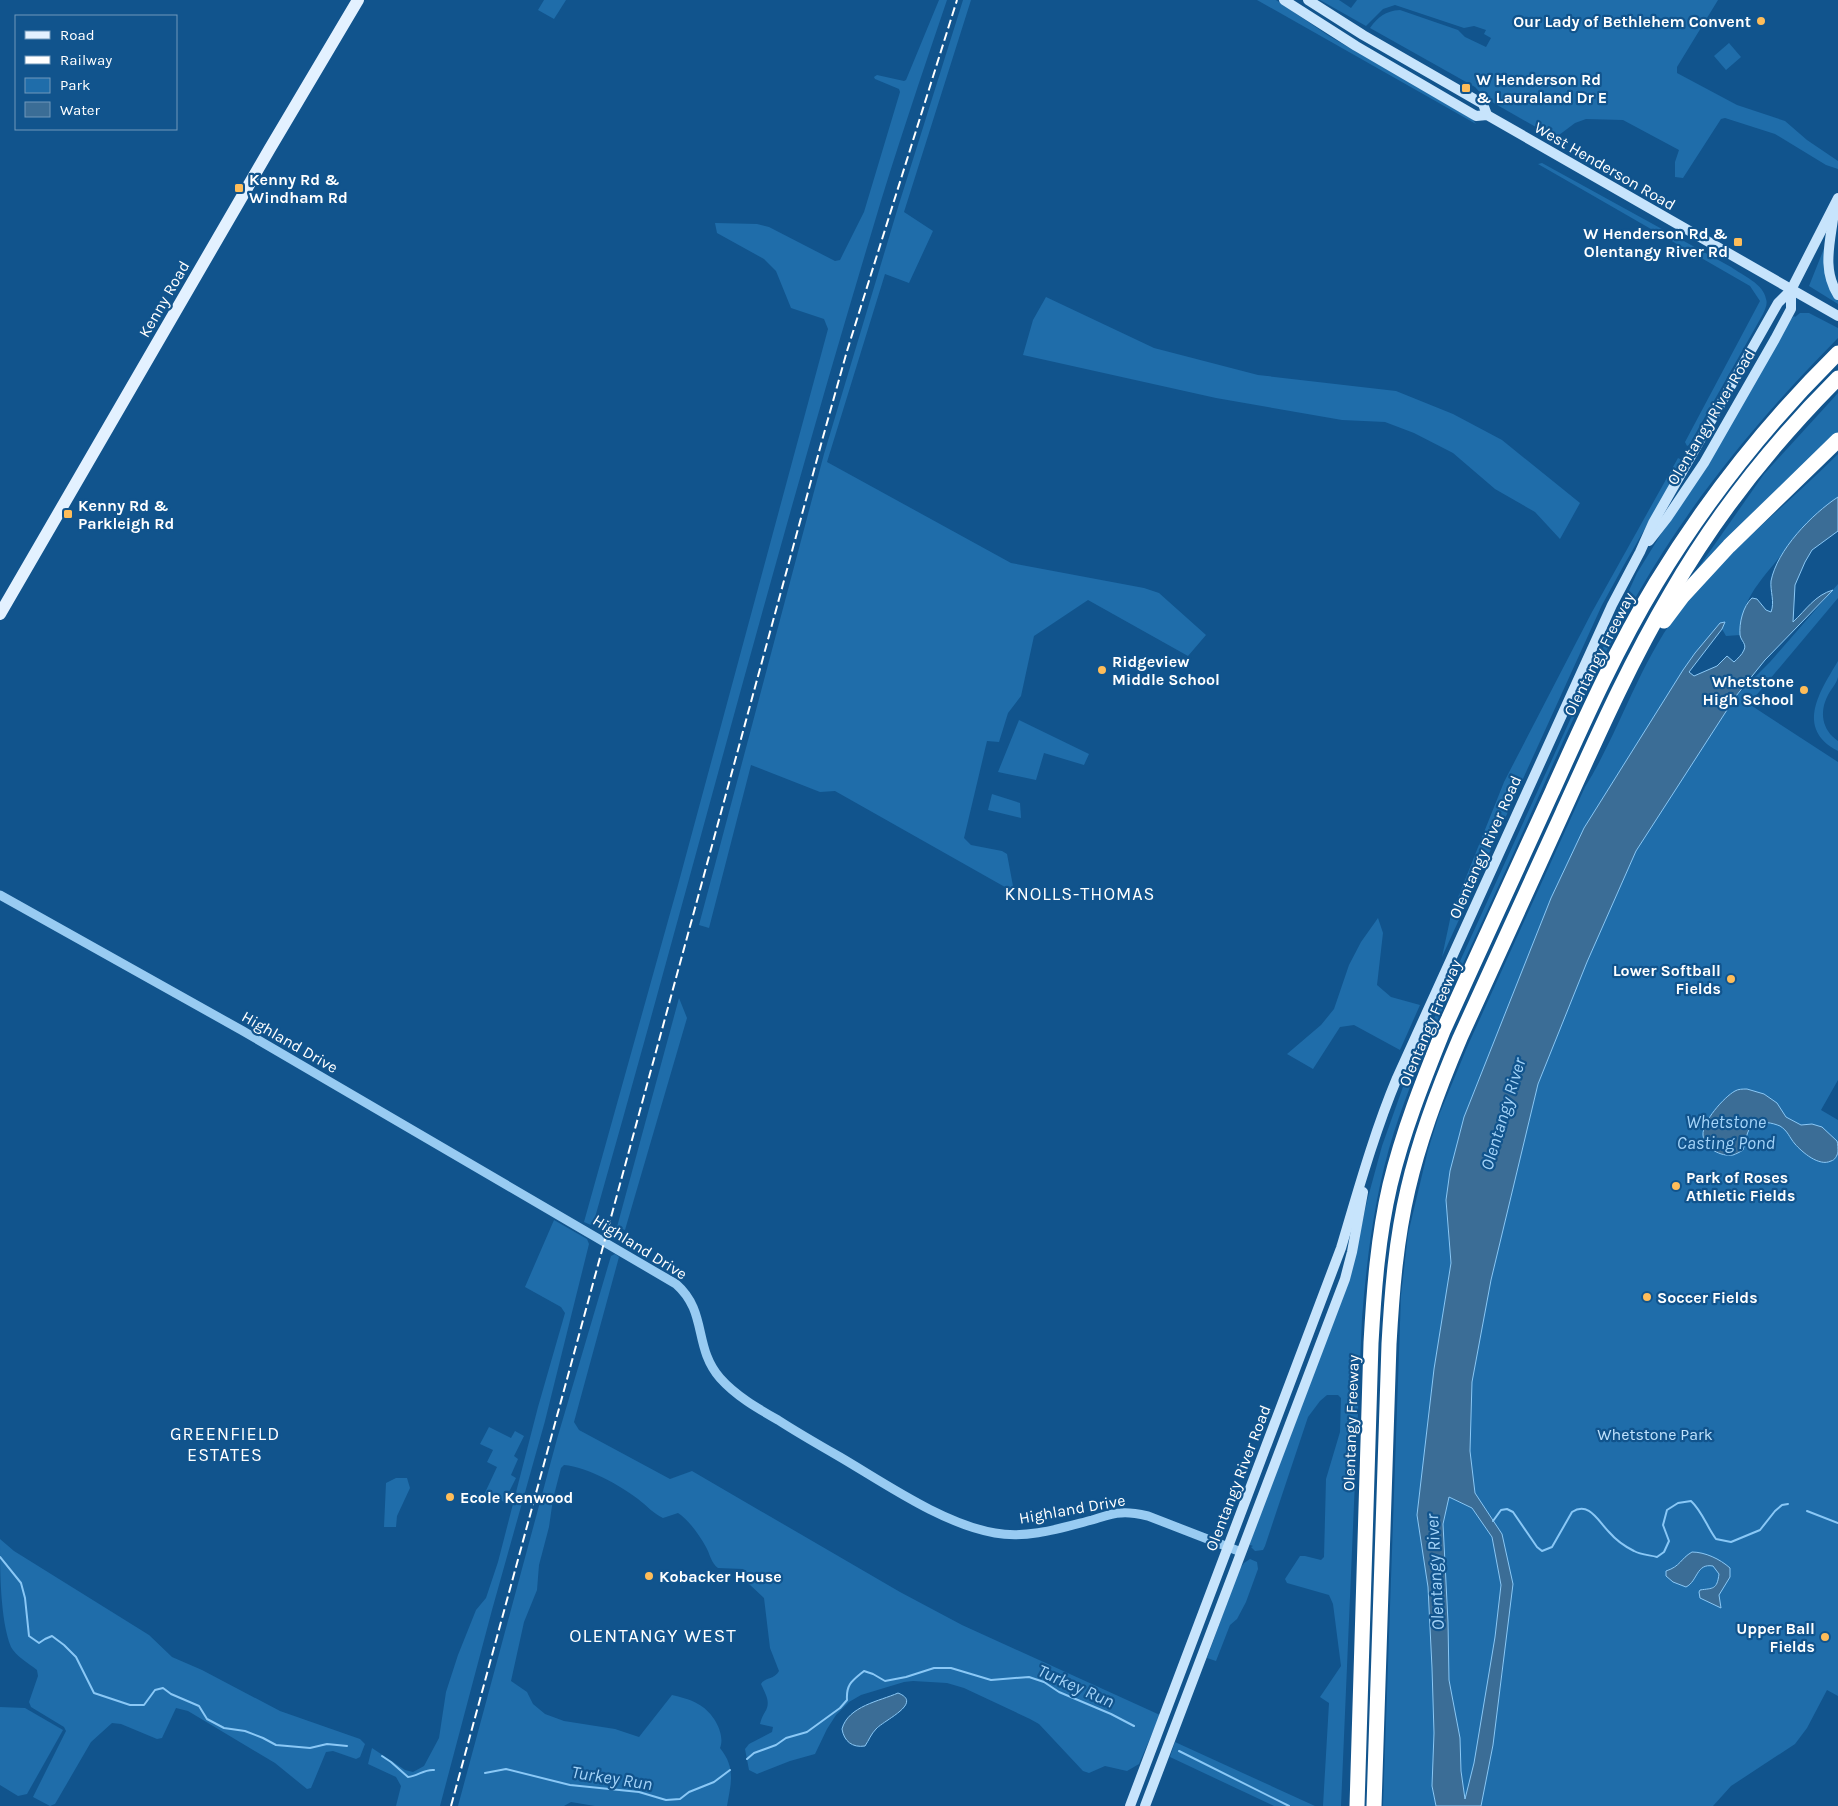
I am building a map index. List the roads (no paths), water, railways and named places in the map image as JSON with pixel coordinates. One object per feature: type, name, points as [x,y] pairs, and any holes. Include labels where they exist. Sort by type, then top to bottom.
[{"type":"highway","name":"Olentangy Freeway","points":[[1357,1806],[1370,1352],[1375,1278],[1390,1184],[1404,1134],[1421,1084],[1444,1030],[1587,715],[1626,636],[1656,582],[1693,526],[1732,473],[1775,420],[1838,353]]},
{"type":"highway","name":"Olentangy Freeway","points":[[1374,1806],[1389,1344],[1393,1280],[1400,1226],[1421,1139],[1438,1090],[1460,1038],[1611,705],[1642,645],[1672,592],[1726,509],[1788,432],[1838,378]]},
{"type":"highway","points":[[1611,705],[1682,597],[1729,546],[1838,440]]},
{"type":"main road","name":"Kenny Road","points":[[0,614],[358,0]]},
{"type":"main road","name":"West Henderson Road","points":[[1284,0],[1356,46],[1476,116],[1487,115],[1838,316]]},
{"type":"main road","name":"West Henderson Road","points":[[1308,0],[1363,35],[1483,104],[1487,115]]},
{"type":"main road","name":"Olentangy River Road","points":[[1130,1806],[1342,1248],[1388,1102],[1441,981],[1612,605],[1657,516],[1778,302],[1791,290],[1837,201]]},
{"type":"main road","points":[[1837,201],[1827,262],[1830,279],[1838,295]]},
{"type":"main road","name":"Olentangy River Road","points":[[1640,552],[1667,518],[1708,455],[1789,313],[1791,290]]},
{"type":"main road","name":"Olentangy River Road","points":[[1145,1806],[1345,1279],[1354,1243],[1369,1159]]},
{"type":"street","name":"Highland Drive","points":[[0,895],[243,1031],[676,1284],[690,1299],[694,1308],[710,1363],[732,1390],[752,1405],[931,1509],[970,1527],[996,1533],[1013,1534],[1050,1531],[1122,1512],[1138,1514],[1148,1516],[1241,1552]]},
{"type":"water","name":"Olentangy River","points":[[1838,497],[1838,531],[1812,550],[1805,562],[1795,585],[1793,622],[1821,595],[1833,590],[1765,660],[1736,696],[1636,851],[1587,962],[1538,1084],[1491,1280],[1472,1382],[1470,1451],[1475,1493],[1502,1534],[1513,1584],[1493,1745],[1481,1806],[1436,1806],[1432,1786],[1434,1733],[1428,1587],[1417,1515],[1434,1369],[1451,1263],[1446,1200],[1450,1171],[1464,1117],[1551,898],[1584,828],[1683,670],[1720,623],[1725,622],[1722,629],[1689,672],[1694,676],[1717,666],[1727,656],[1734,662],[1742,654],[1745,646],[1740,635],[1740,625],[1746,605],[1752,598],[1757,599],[1766,610],[1771,612],[1773,604],[1771,581],[1780,557],[1797,534],[1828,504]],"holes":[[[1449,1497],[1472,1508],[1492,1537],[1501,1585],[1495,1637],[1474,1763],[1465,1799],[1461,1771],[1460,1738],[1449,1680],[1443,1524]]]},
{"type":"water","name":"Whetstone Casting Pond","points":[[1747,1089],[1764,1094],[1777,1103],[1786,1117],[1801,1125],[1812,1124],[1822,1127],[1837,1141],[1838,1152],[1836,1158],[1826,1162],[1816,1160],[1798,1147],[1783,1128],[1766,1122],[1756,1123],[1751,1127],[1743,1150],[1733,1155],[1723,1155],[1710,1148],[1706,1144],[1703,1135],[1706,1123],[1730,1094],[1738,1090]]},
{"type":"water","points":[[1692,1552],[1712,1557],[1730,1568],[1730,1577],[1719,1595],[1721,1608],[1700,1598],[1700,1590],[1716,1586],[1719,1574],[1713,1566],[1703,1567],[1686,1587],[1673,1582],[1666,1576],[1666,1571],[1675,1567]]},
{"type":"water","points":[[898,1693],[905,1697],[907,1702],[905,1706],[876,1729],[865,1746],[856,1746],[849,1743],[842,1729],[845,1721],[865,1705]]},
{"type":"waterway","points":[[1493,1521],[1501,1510],[1507,1509],[1513,1512],[1537,1547],[1542,1551],[1552,1547],[1572,1512],[1583,1509],[1593,1514],[1617,1540],[1634,1551],[1657,1557],[1664,1552],[1669,1541],[1663,1525],[1667,1510],[1678,1503],[1691,1501],[1716,1539],[1731,1542],[1760,1530],[1775,1511],[1782,1505],[1788,1504]]},
{"type":"waterway","points":[[1807,1511],[1838,1523]]},
{"type":"waterway","name":"Turkey Run","points":[[0,1557],[21,1583],[25,1598],[29,1636],[39,1643],[52,1636],[64,1645],[76,1657],[94,1693],[130,1705],[144,1705],[155,1690],[163,1688],[171,1694],[199,1706],[207,1719],[224,1728],[245,1731],[276,1745],[310,1748],[327,1744],[347,1746]]},
{"type":"waterway","name":"Turkey Run","points":[[747,1759],[754,1753],[776,1745],[786,1738],[807,1732],[840,1708],[847,1700],[849,1686],[864,1671],[885,1681],[906,1677],[934,1668],[951,1668],[991,1680],[1029,1677],[1044,1682],[1059,1692],[1134,1726]]},
{"type":"waterway","name":"Turkey Run","points":[[1179,1751],[1289,1806]]},
{"type":"waterway","name":"Turkey Run","points":[[382,1756],[408,1777],[434,1770]]},
{"type":"waterway","name":"Turkey Run","points":[[485,1773],[506,1769],[570,1785],[639,1792],[666,1800],[680,1799],[689,1792],[714,1782],[730,1770]]},
{"type":"railway","points":[[451,1806],[847,351],[957,0]]},
{"type":"place","name":"Our Lady of Bethlehem Convent","points":[[1761,21]]},
{"type":"place","name":"W Henderson Rd & Lauraland Dr E","points":[[1466,88]]},
{"type":"place","name":"Kenny Rd & Windham Rd","points":[[239,188]]},
{"type":"place","name":"W Henderson Rd & Olentangy River Rd","points":[[1738,242]]},
{"type":"place","name":"Kenny Rd & Parkleigh Rd","points":[[68,514]]},
{"type":"place","name":"Ridgeview Middle School","points":[[1102,670]]},
{"type":"place","name":"Whetstone High School","points":[[1804,690]]},
{"type":"place","name":"Lower Softball Fields","points":[[1731,979]]},
{"type":"place","name":"Park of Roses Athletic Fields","points":[[1676,1186]]},
{"type":"place","name":"Soccer Fields","points":[[1647,1297]]},
{"type":"place","name":"Ecole Kenwood","points":[[450,1497]]},
{"type":"place","name":"Kobacker House","points":[[649,1576]]},
{"type":"place","name":"Upper Ball Fields","points":[[1825,1637]]},
{"type":"district","name":"KNOLLS-THOMAS","points":[[1080,894]]},
{"type":"district","name":"GREENFIELD ESTATES","points":[[225,1444]]},
{"type":"district","name":"OLENTANGY WEST","points":[[653,1636]]},
{"type":"park label","name":"Whetstone Park","points":[[1655,1434]]}]
